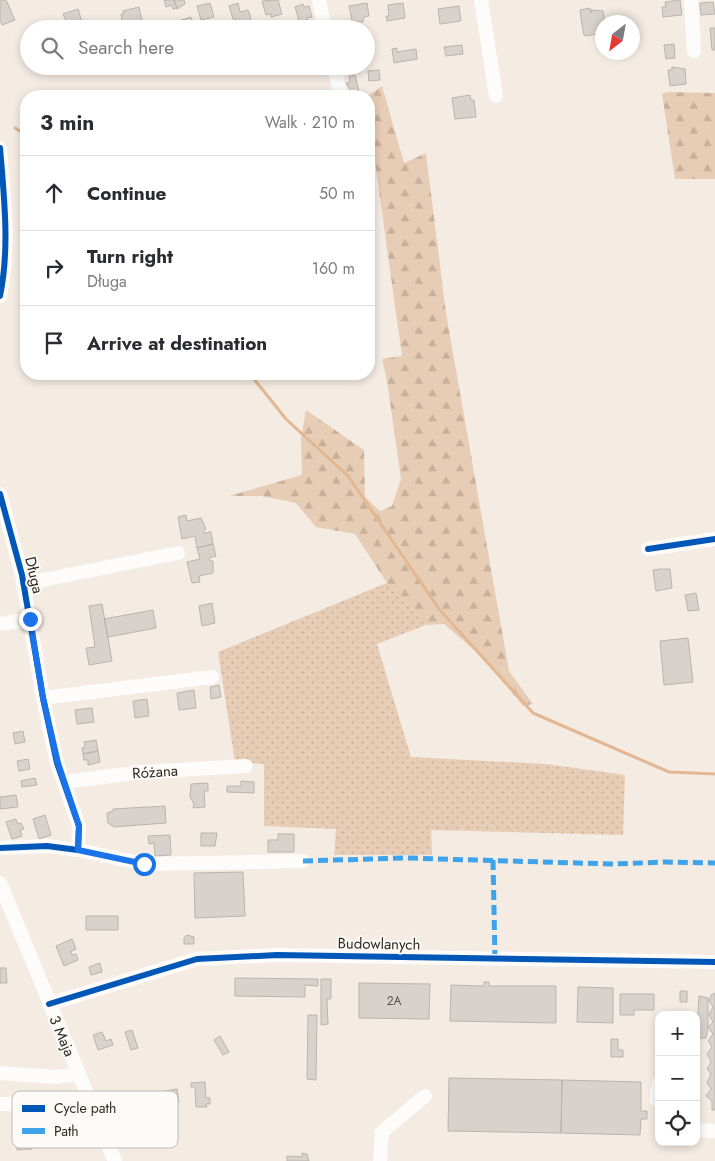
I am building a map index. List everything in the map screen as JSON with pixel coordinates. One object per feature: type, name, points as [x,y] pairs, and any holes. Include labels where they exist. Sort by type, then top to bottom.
[{"type":"street","points":[[319,0],[323,20]]},
{"type":"street","points":[[481,0],[496,96]]},
{"type":"street","points":[[691,0],[694,51]]},
{"type":"street","points":[[336,75],[339,90]]},
{"type":"street","points":[[0,148],[6,244],[4,276],[0,296]]},
{"type":"street","name":"Długa","points":[[0,494],[23,584],[43,698],[58,763],[79,826],[78,850]]},
{"type":"street","points":[[648,549],[715,539]]},
{"type":"street","points":[[23,584],[178,553]]},
{"type":"street","points":[[0,624],[30,619]]},
{"type":"street","points":[[43,698],[212,677]]},
{"type":"street","name":"Różana","points":[[64,782],[142,772],[246,766]]},
{"type":"street","points":[[0,848],[47,846],[78,850],[144,864],[303,862]]},
{"type":"street","name":"3 Maja","points":[[0,883],[86,1091]]},
{"type":"street","name":"Budowlanych","points":[[49,1004],[197,959],[277,955],[715,962]]},
{"type":"street","points":[[0,1073],[55,1077],[78,1074]]},
{"type":"street","points":[[380,1161],[382,1132],[425,1096]]},
{"type":"street","points":[[700,1130],[715,1131]]},
{"type":"street","name":"3 Maja","points":[[110,1148],[115,1161]]},
{"type":"green space","points":[[382,86],[404,163],[426,153],[446,313],[509,671],[533,704],[523,706],[482,657],[444,624],[426,625],[387,583],[355,534],[316,527],[296,503],[261,496],[229,496],[302,475],[301,438],[306,410],[364,450],[365,497],[380,511],[392,506],[401,479],[382,359],[402,356],[375,162],[375,91]]},
{"type":"green space","points":[[667,92],[715,93],[715,179],[675,179],[662,94]]},
{"type":"green space","points":[[387,583],[426,625],[377,644],[411,757],[546,764],[625,775],[623,835],[431,830],[432,855],[334,855],[336,829],[264,826],[264,764],[235,762],[218,652]]},
{"type":"building","points":[[0,0],[6,0],[15,20],[2,25],[0,20]]},
{"type":"building","points":[[164,0],[174,0],[177,8],[173,9],[172,5],[166,7]]},
{"type":"building","points":[[174,0],[184,0],[185,4],[177,9]]},
{"type":"building","points":[[278,0],[282,14],[271,17],[271,14],[266,15],[262,1]]},
{"type":"building","points":[[680,0],[682,15],[663,17],[662,7],[666,7],[665,2]]},
{"type":"building","points":[[713,2],[715,14],[701,15],[700,3]]},
{"type":"building","points":[[210,3],[214,17],[201,20],[197,6]]},
{"type":"building","points":[[238,3],[240,12],[248,10],[251,20],[233,19],[229,6]]},
{"type":"building","points":[[367,3],[369,16],[364,17],[363,20],[352,20],[349,6]]},
{"type":"building","points":[[403,3],[405,18],[387,21],[386,16],[389,16],[388,5]]},
{"type":"building","points":[[303,4],[304,7],[309,6],[312,17],[307,18],[308,20],[299,20],[295,7]]},
{"type":"building","points":[[459,6],[461,21],[440,24],[438,9]]},
{"type":"building","points":[[139,7],[142,20],[122,20],[121,14],[124,14],[123,11]]},
{"type":"building","points":[[590,8],[591,13],[591,10],[603,11],[604,15],[595,15],[595,34],[584,35],[580,10]]},
{"type":"building","points":[[78,9],[81,20],[66,20],[63,14]]},
{"type":"building","points":[[710,28],[715,28],[715,50],[712,50]]},
{"type":"building","points":[[674,44],[675,58],[666,59],[664,45]]},
{"type":"building","points":[[462,45],[463,54],[446,56],[444,47]]},
{"type":"building","points":[[397,48],[397,52],[416,49],[417,59],[394,63],[392,49]]},
{"type":"building","points":[[672,67],[685,69],[686,84],[670,86],[668,70],[672,70]]},
{"type":"building","points":[[375,70],[379,70],[380,80],[369,81],[368,75],[375,75]]},
{"type":"building","points":[[355,75],[359,90],[351,90],[346,83],[350,82],[349,76]]},
{"type":"building","points":[[470,95],[471,100],[474,100],[476,117],[455,119],[452,98]]},
{"type":"building","points":[[186,515],[187,521],[201,518],[206,529],[204,533],[211,532],[213,544],[197,548],[195,536],[182,539],[178,517]]},
{"type":"building","points":[[213,544],[216,556],[209,558],[210,561],[213,561],[213,573],[199,576],[200,582],[192,583],[187,562],[200,559],[197,548]]},
{"type":"building","points":[[670,569],[672,588],[656,591],[653,570]]},
{"type":"building","points":[[696,593],[699,610],[688,611],[685,595]]},
{"type":"building","points":[[212,603],[215,623],[202,626],[199,606]]},
{"type":"building","points":[[102,604],[112,661],[89,665],[86,648],[95,647],[89,606]]},
{"type":"building","points":[[153,610],[156,628],[108,637],[104,619]]},
{"type":"building","points":[[688,638],[693,682],[664,685],[660,641]]},
{"type":"building","points":[[219,685],[221,697],[211,699],[210,687]]},
{"type":"building","points":[[194,690],[196,708],[179,710],[177,693]]},
{"type":"building","points":[[147,699],[149,716],[135,718],[133,701]]},
{"type":"building","points":[[92,708],[94,722],[77,724],[75,710]]},
{"type":"building","points":[[23,731],[25,742],[15,744],[13,733]]},
{"type":"building","points":[[96,740],[98,751],[83,754],[84,742]]},
{"type":"building","points":[[98,751],[100,762],[88,765],[88,760],[84,760],[83,754]]},
{"type":"building","points":[[28,759],[30,769],[19,771],[17,761]]},
{"type":"building","points":[[35,778],[37,785],[22,787],[21,781]]},
{"type":"building","points":[[241,781],[254,782],[254,793],[227,792],[227,786],[241,786]]},
{"type":"building","points":[[208,783],[208,791],[204,791],[205,807],[193,808],[194,804],[190,797],[191,784]]},
{"type":"building","points":[[16,795],[18,807],[0,809],[0,797]]},
{"type":"building","points":[[165,806],[166,823],[114,827],[108,823],[107,813],[113,811],[113,809]]},
{"type":"building","points":[[45,815],[51,835],[39,839],[33,819]]},
{"type":"building","points":[[16,819],[18,824],[21,823],[24,829],[20,830],[22,836],[12,839],[6,822]]},
{"type":"building","points":[[201,833],[217,833],[215,846],[201,846]]},
{"type":"building","points":[[278,834],[294,834],[294,852],[268,852],[268,840],[278,840]]},
{"type":"building","points":[[170,835],[171,855],[155,856],[154,843],[149,844],[148,836]]},
{"type":"building","points":[[243,872],[245,916],[195,918],[194,873]]},
{"type":"building","points":[[86,916],[118,916],[118,930],[86,930]]},
{"type":"building","points":[[187,935],[194,937],[194,944],[184,944],[184,938]]},
{"type":"building","points":[[72,939],[76,949],[71,951],[72,955],[76,954],[78,960],[64,966],[56,946]]},
{"type":"building","points":[[100,963],[102,972],[91,975],[89,967]]},
{"type":"building","points":[[0,968],[6,968],[7,983],[0,983]]},
{"type":"building","points":[[235,978],[318,979],[318,986],[305,985],[305,997],[235,996]]},
{"type":"building","points":[[321,979],[331,979],[331,999],[327,999],[328,1024],[321,1025]]},
{"type":"building","points":[[484,982],[489,982],[489,986],[556,986],[556,1023],[450,1021],[451,985],[484,986]]},
{"type":"building","points":[[359,983],[430,984],[429,1019],[359,1018]]},
{"type":"building","points":[[578,987],[613,988],[613,1023],[577,1022]]},
{"type":"building","points":[[680,991],[687,991],[687,1002],[680,1002]]},
{"type":"building","points":[[715,993],[715,1110],[712,1110],[712,1101],[706,1096],[711,1089],[707,1083],[711,1074],[707,1069],[711,1062],[707,1054],[712,1047],[708,1041],[713,1034],[708,1027],[713,1022],[709,1015],[713,1007],[709,1001],[711,995]]},
{"type":"building","points":[[620,994],[654,994],[654,1010],[634,1010],[634,1015],[620,1015]]},
{"type":"building","points":[[699,996],[708,998],[708,1029],[706,1038],[700,1038],[700,1011],[698,1011]]},
{"type":"building","points":[[308,1015],[317,1015],[316,1080],[307,1079]]},
{"type":"building","points":[[132,1030],[138,1048],[131,1050],[125,1032]]},
{"type":"building","points":[[102,1032],[106,1041],[111,1039],[113,1045],[98,1050],[93,1035]]},
{"type":"building","points":[[220,1036],[229,1052],[223,1055],[214,1040]]},
{"type":"building","points":[[611,1039],[618,1039],[618,1050],[623,1050],[623,1057],[611,1057]]},
{"type":"building","points":[[449,1078],[562,1080],[561,1133],[448,1131]]},
{"type":"building","points":[[562,1080],[641,1082],[641,1111],[647,1111],[647,1119],[641,1119],[640,1135],[561,1133]]},
{"type":"building","points":[[205,1082],[206,1098],[210,1098],[210,1104],[206,1104],[207,1107],[196,1107],[195,1087],[191,1087],[191,1083]]},
{"type":"building","points":[[17,1148],[32,1148],[32,1149],[17,1150]]},
{"type":"building","points":[[302,1153],[307,1154],[309,1161],[287,1161],[287,1156],[302,1157]]},
{"type":"waterway","points":[[15,128],[20,131]]},
{"type":"waterway","points":[[255,380],[286,419],[348,476],[439,609],[533,713],[669,772],[715,774]]},
{"type":"marked path","points":[[303,861],[405,858],[613,864],[715,863]]},
{"type":"marked path","points":[[493,860],[495,959]]},
{"type":"cycle path","points":[[0,148],[5,241],[5,260],[0,296]]},
{"type":"cycle path","points":[[0,494],[22,575],[43,698],[57,763],[79,826],[78,850],[47,846],[0,848]]},
{"type":"cycle path","points":[[648,549],[715,539]]},
{"type":"cycle path","points":[[49,1004],[197,959],[277,955],[715,962]]},
{"type":"route","points":[[30,619],[43,698],[58,763],[79,826],[78,850],[144,864]]}]
